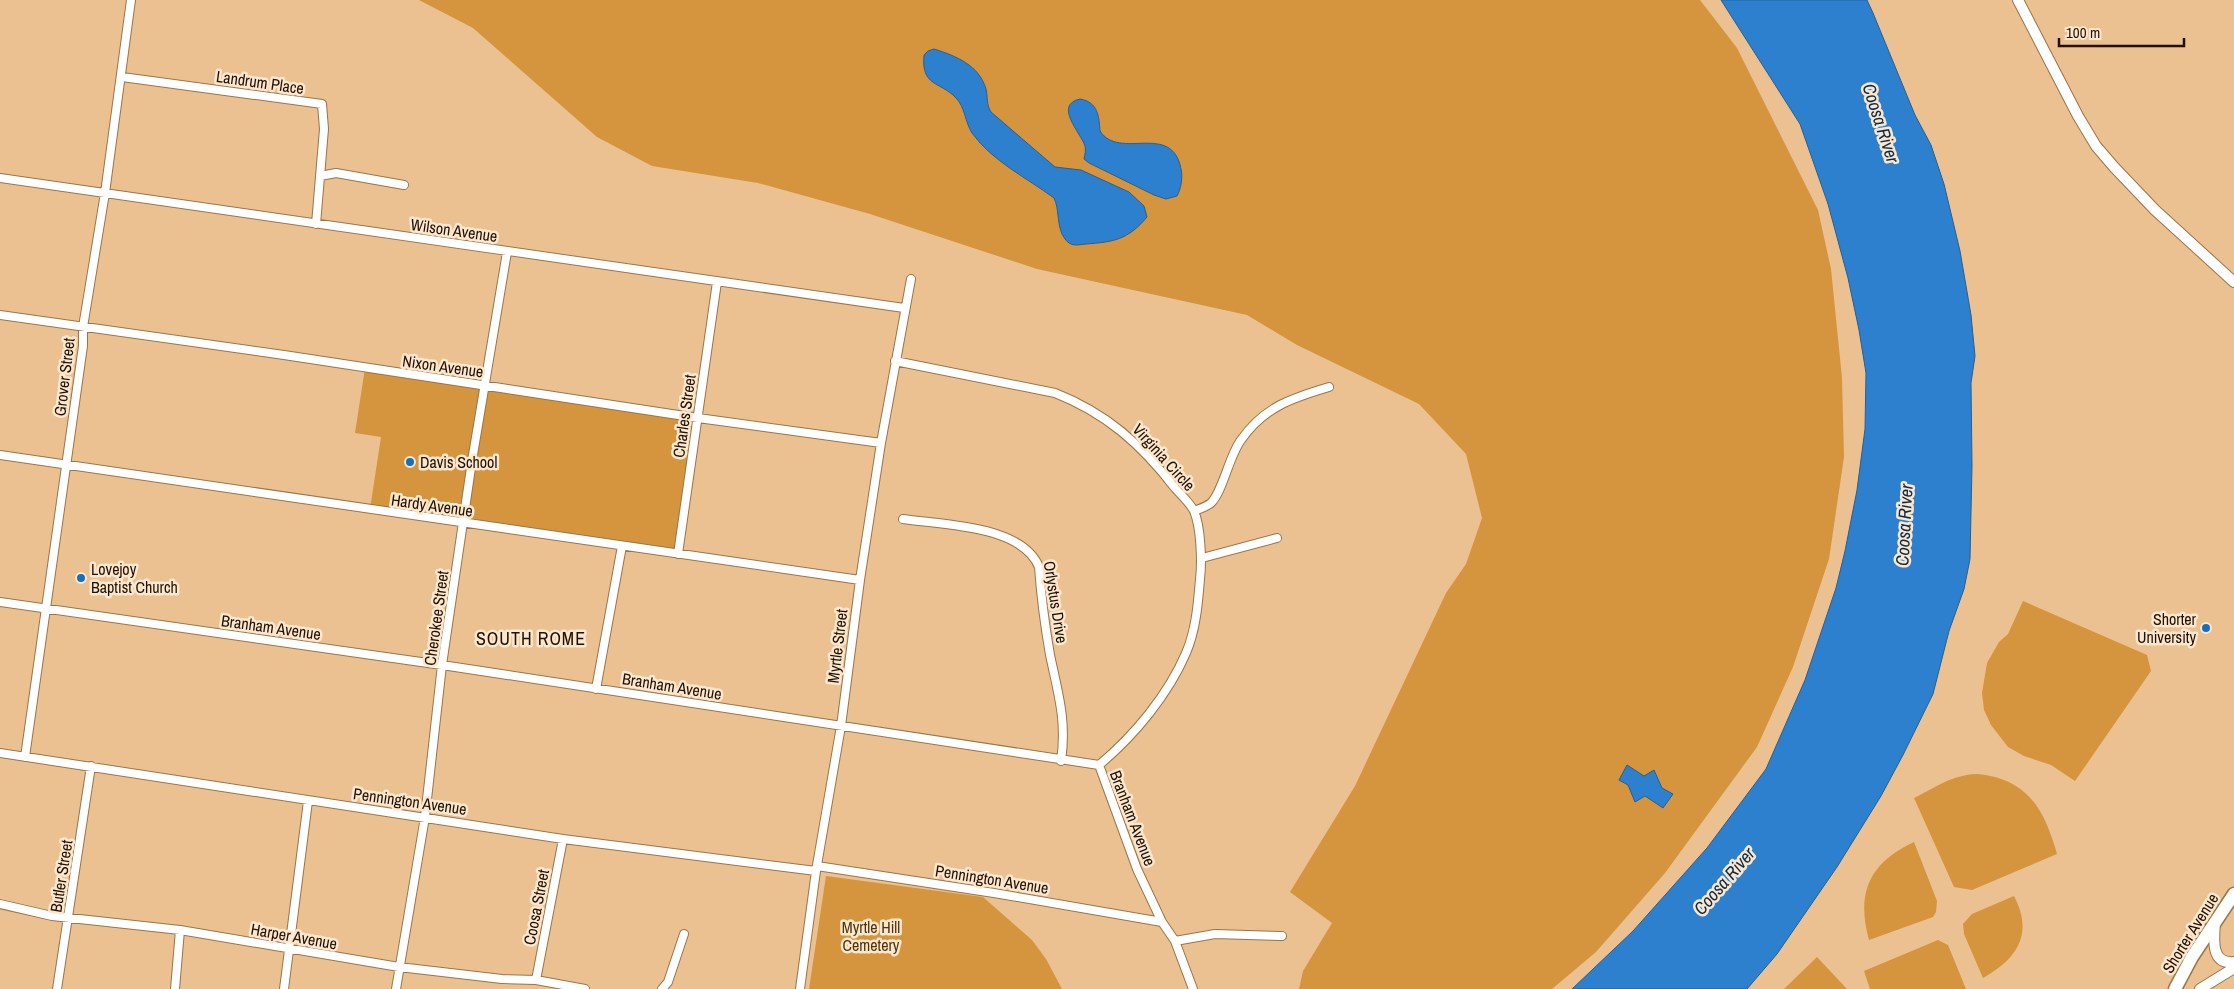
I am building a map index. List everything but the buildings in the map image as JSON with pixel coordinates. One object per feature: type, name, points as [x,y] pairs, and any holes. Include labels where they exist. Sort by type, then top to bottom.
[{"type":"main road","name":"Shorter Avenue","points":[[2175,989],[2192,957],[2234,894]]},
{"type":"street","name":"Grover Street","points":[[25,757],[83,346],[83,327],[105,193],[132,0]]},
{"type":"street","points":[[2018,0],[2078,116],[2096,146],[2155,210],[2234,282]]},
{"type":"street","name":"Landrum Place","points":[[122,77],[322,104],[324,129],[320,176]]},
{"type":"street","points":[[316,224],[320,176],[336,173],[404,185]]},
{"type":"street","name":"Wilson Avenue","points":[[0,178],[904,308]]},
{"type":"street","name":"Cherokee Street","points":[[396,989],[425,817],[442,666],[506,252]]},
{"type":"street","name":"Myrtle Street","points":[[800,989],[817,868],[841,726],[860,580],[881,443],[904,308],[911,279]]},
{"type":"street","name":"Charles Street","points":[[678,554],[717,282]]},
{"type":"street","name":"Nixon Avenue","points":[[0,315],[284,355],[698,418],[881,443]]},
{"type":"street","name":"Virginia Circle","points":[[896,361],[1055,393],[1075,401],[1106,418],[1122,430],[1165,475],[1194,511],[1202,558],[1197,613],[1186,652],[1147,715],[1123,745],[1099,765]]},
{"type":"street","points":[[1194,511],[1213,501],[1240,440],[1258,419],[1279,404],[1295,397],[1329,388]]},
{"type":"street","name":"Hardy Avenue","points":[[0,455],[860,580]]},
{"type":"street","name":"Orlystus Drive","points":[[903,519],[996,533],[1013,540],[1034,556],[1039,567],[1050,654],[1062,708],[1064,737],[1060,761]]},
{"type":"street","points":[[1202,558],[1277,538]]},
{"type":"street","points":[[596,689],[622,546]]},
{"type":"street","name":"Branham Avenue","points":[[0,602],[596,689],[1060,761],[1099,765],[1137,869],[1162,922],[1175,941],[1193,989]]},
{"type":"street","name":"Pennington Avenue","points":[[0,753],[563,839],[817,868],[985,891],[1162,922]]},
{"type":"street","name":"Butler Street","points":[[56,989],[69,917],[91,766]]},
{"type":"street","points":[[284,989],[308,800]]},
{"type":"street","name":"Coosa Street","points":[[536,980],[563,839]]},
{"type":"street","name":"Harper Avenue","points":[[0,904],[52,916],[180,930],[399,967],[502,979],[536,980],[585,989]]},
{"type":"street","points":[[2215,922],[2213,943],[2216,954],[2224,962],[2234,962]]},
{"type":"street","points":[[175,989],[180,930]]},
{"type":"street","points":[[662,989],[668,982],[684,934]]},
{"type":"street","points":[[1175,941],[1215,934],[1282,936]]},
{"type":"street","points":[[2200,989],[2234,968]]},
{"type":"street","points":[[501,989],[502,979]]},
{"type":"green space","points":[[419,0],[1700,0],[1737,48],[1818,210],[1831,269],[1842,378],[1844,457],[1829,559],[1793,667],[1757,747],[1665,873],[1596,952],[1552,989],[1299,989],[1303,971],[1332,923],[1290,892],[1355,786],[1446,593],[1466,564],[1482,518],[1466,454],[1419,404],[1297,345],[1247,315],[1037,269],[870,214],[758,183],[652,166],[597,137],[473,28]]},
{"type":"green space","points":[[365,368],[698,418],[678,554],[370,509],[381,437],[355,433]]},
{"type":"green space","points":[[2023,601],[2147,655],[2151,671],[2075,781],[2051,765],[2024,756],[2008,747],[1991,725],[1984,710],[1982,693],[1987,663],[1999,642],[2008,634]]},
{"type":"green space","points":[[1977,774],[2009,782],[2031,799],[2046,823],[2057,854],[1972,890],[1954,887],[1914,798],[1952,779]]},
{"type":"green space","points":[[1914,842],[1937,901],[1936,912],[1933,917],[1869,940],[1864,908],[1870,881],[1886,860]]},
{"type":"green space","name":"Myrtle Hill Cemetery","points":[[826,876],[983,897],[1032,940],[1046,959],[1062,989],[809,989]]},
{"type":"green space","points":[[2014,896],[2020,910],[2022,922],[2022,934],[2019,944],[2005,963],[1983,978],[1964,934],[1963,924],[1972,914]]},
{"type":"green space","points":[[1938,940],[1948,945],[1966,989],[1870,989],[1864,971]]},
{"type":"green space","points":[[1817,957],[1847,989],[1784,989]]},
{"type":"water","name":"Coosa River","points":[[1721,0],[1867,0],[1873,13],[1915,115],[1931,145],[1944,184],[1960,251],[1971,315],[1975,356],[1971,383],[1970,559],[1964,589],[1949,631],[1933,694],[1903,755],[1881,796],[1837,867],[1777,954],[1747,989],[1572,989],[1633,931],[1707,848],[1766,769],[1805,680],[1836,588],[1857,490],[1865,429],[1866,373],[1848,278],[1828,204],[1800,124]]},
{"type":"water","points":[[934,49],[958,58],[972,68],[983,81],[991,112],[1055,167],[1081,170],[1129,192],[1144,206],[1147,217],[1133,231],[1112,241],[1077,245],[1067,242],[1060,229],[1054,198],[989,152],[972,133],[956,98],[933,82],[925,73],[924,55]]},
{"type":"water","points":[[1080,99],[1094,106],[1098,115],[1100,131],[1109,139],[1119,143],[1156,144],[1167,147],[1176,155],[1182,176],[1177,196],[1166,199],[1154,195],[1084,159],[1085,146],[1069,113],[1069,107],[1072,102]]},
{"type":"water","points":[[1627,765],[1644,776],[1654,770],[1662,788],[1673,794],[1663,808],[1645,796],[1635,802],[1628,785],[1619,780]]},
{"type":"place","name":"Davis School","points":[[410,462]]},
{"type":"place","name":"Lovejoy Baptist Church","points":[[81,578]]},
{"type":"place","name":"Shorter University","points":[[2206,628]]},
{"type":"district","name":"SOUTH ROME","points":[[531,638]]}]
